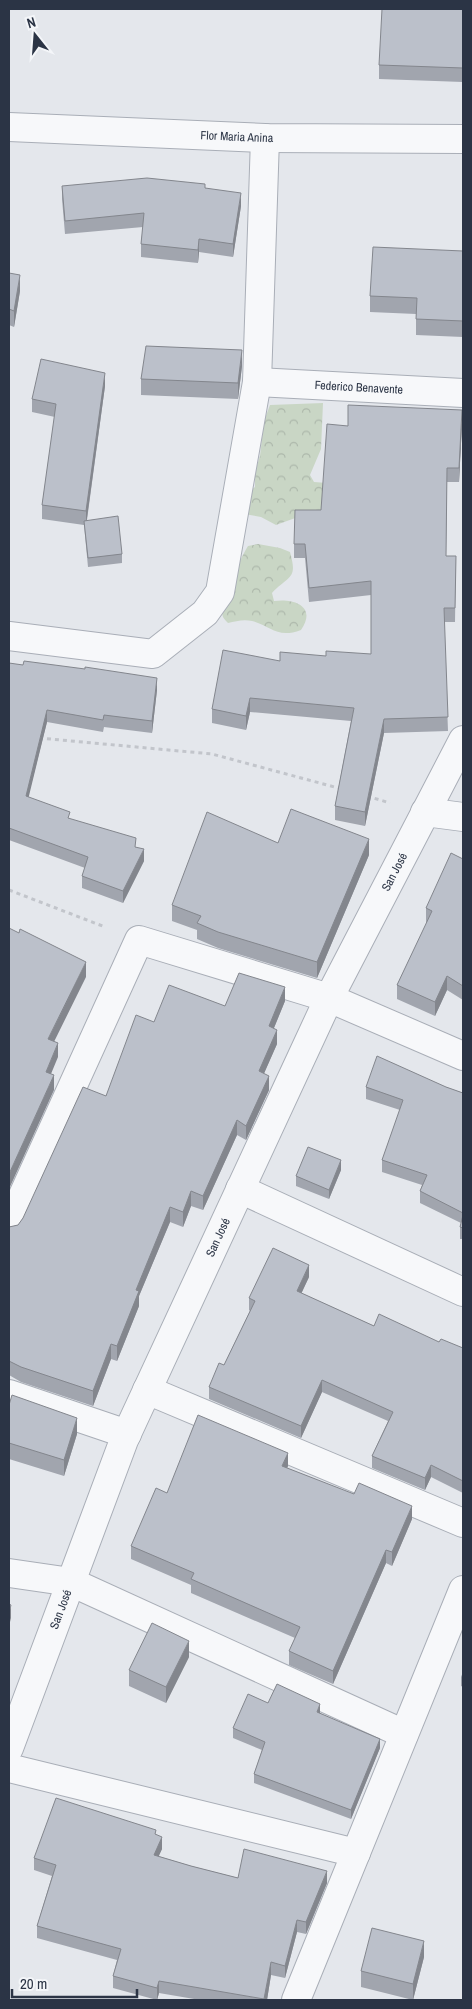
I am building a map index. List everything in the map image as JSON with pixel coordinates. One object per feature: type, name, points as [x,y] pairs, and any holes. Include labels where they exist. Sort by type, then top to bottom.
[{"type":"street","name":"Flor Maria Anina","points":[[9,127],[265,138],[463,139]]},
{"type":"street","points":[[9,636],[153,654],[205,613],[220,592],[256,382],[265,138]]},
{"type":"street","name":"Federico Benavente","points":[[256,382],[463,393]]},
{"type":"street","name":"San José","points":[[9,1748],[127,1434],[329,998],[463,740]]},
{"type":"street","points":[[425,812],[463,817]]},
{"type":"street","points":[[9,1226],[139,940],[329,998],[463,1056]]},
{"type":"street","points":[[240,1189],[463,1292]]},
{"type":"street","points":[[147,1390],[463,1523]]},
{"type":"street","points":[[9,1394],[127,1434]]},
{"type":"street","points":[[9,1573],[71,1582],[404,1734]]},
{"type":"street","points":[[296,2000],[463,1590]]},
{"type":"street","points":[[9,1768],[356,1853]]},
{"type":"path","points":[[38,738],[212,754],[351,792]]},
{"type":"path","points":[[360,794],[425,812]]},
{"type":"path","points":[[9,890],[139,940]]},
{"type":"green space","points":[[323,403],[321,449],[310,475],[314,482],[340,484],[355,508],[309,513],[276,525],[261,517],[244,514],[241,498],[255,487],[255,472],[260,456],[264,421],[270,405]]},
{"type":"green space","points":[[258,544],[290,552],[292,573],[272,593],[274,601],[282,600],[296,603],[305,610],[305,622],[301,630],[286,633],[280,632],[249,620],[228,623],[223,617],[224,602],[240,560],[248,546]]},
{"type":"building","points":[[382,9],[463,9],[463,68],[379,65]]},
{"type":"building","points":[[147,178],[205,184],[205,188],[241,193],[233,244],[199,239],[198,250],[141,244],[144,213],[65,221],[62,186]]},
{"type":"building","points":[[373,247],[463,251],[463,321],[416,319],[417,298],[370,296]]},
{"type":"building","points":[[9,273],[20,275],[14,311],[9,309]]},
{"type":"building","points":[[146,346],[242,350],[238,383],[141,379]]},
{"type":"building","points":[[41,359],[105,373],[86,511],[42,505],[56,404],[32,399]]},
{"type":"building","points":[[348,405],[462,410],[459,468],[447,468],[446,556],[456,556],[455,608],[444,608],[448,717],[384,719],[365,812],[335,806],[354,708],[250,698],[246,716],[212,709],[223,650],[280,661],[280,652],[326,656],[326,651],[371,654],[371,581],[309,588],[305,544],[294,544],[295,510],[321,510],[327,424],[348,426]]},
{"type":"building","points":[[118,516],[122,554],[88,558],[84,521]]},
{"type":"building","points":[[24,661],[85,669],[85,667],[157,678],[152,721],[104,715],[103,720],[47,710],[26,796],[70,812],[68,818],[136,838],[135,847],[144,849],[123,891],[82,876],[88,857],[9,828],[9,663],[23,665]]},
{"type":"building","points":[[291,809],[369,839],[317,962],[218,932],[197,923],[201,916],[172,905],[207,812],[278,843]]},
{"type":"building","points":[[451,853],[463,859],[463,986],[447,976],[435,1002],[397,985],[432,911],[426,908]]},
{"type":"building","points":[[9,928],[19,933],[20,929],[86,962],[48,1039],[58,1043],[46,1072],[54,1075],[9,1174]]},
{"type":"building","points":[[239,973],[285,987],[269,1026],[277,1030],[259,1071],[269,1076],[246,1126],[237,1120],[203,1196],[191,1191],[183,1212],[170,1207],[136,1290],[139,1291],[117,1346],[111,1344],[93,1391],[21,1367],[9,1361],[9,1227],[18,1225],[23,1218],[83,1087],[106,1096],[136,1015],[154,1022],[169,985],[225,1006]]},
{"type":"building","points":[[377,1056],[463,1093],[463,1213],[420,1191],[427,1175],[382,1160],[403,1100],[366,1087]]},
{"type":"building","points":[[308,1147],[341,1160],[329,1190],[296,1176]]},
{"type":"building","points":[[463,1215],[463,1228],[460,1227]]},
{"type":"building","points":[[273,1248],[309,1265],[297,1291],[374,1326],[379,1314],[439,1342],[441,1339],[463,1348],[463,1481],[431,1465],[425,1478],[372,1456],[393,1412],[322,1380],[301,1426],[209,1387],[219,1363],[224,1365],[255,1301],[249,1298]]},
{"type":"building","points":[[12,1395],[77,1418],[64,1460],[9,1443],[9,1405]]},
{"type":"building","points":[[198,1415],[288,1453],[282,1466],[354,1494],[359,1483],[412,1506],[392,1552],[386,1550],[333,1671],[289,1651],[300,1627],[191,1579],[194,1573],[131,1546],[156,1488],[167,1493]]},
{"type":"building","points":[[152,1623],[189,1641],[166,1687],[129,1670]]},
{"type":"building","points":[[277,1684],[320,1704],[317,1712],[380,1739],[351,1810],[254,1774],[265,1742],[233,1728],[248,1694],[268,1703]]},
{"type":"building","points":[[56,1798],[156,1830],[155,1834],[162,1837],[154,1855],[191,1866],[238,1878],[244,1849],[327,1871],[306,1922],[297,1920],[285,1966],[271,1962],[264,1999],[159,1981],[157,1988],[113,1976],[121,1949],[37,1926],[56,1865],[34,1858]]},
{"type":"building","points":[[372,1928],[424,1941],[413,1984],[361,1971]]}]
